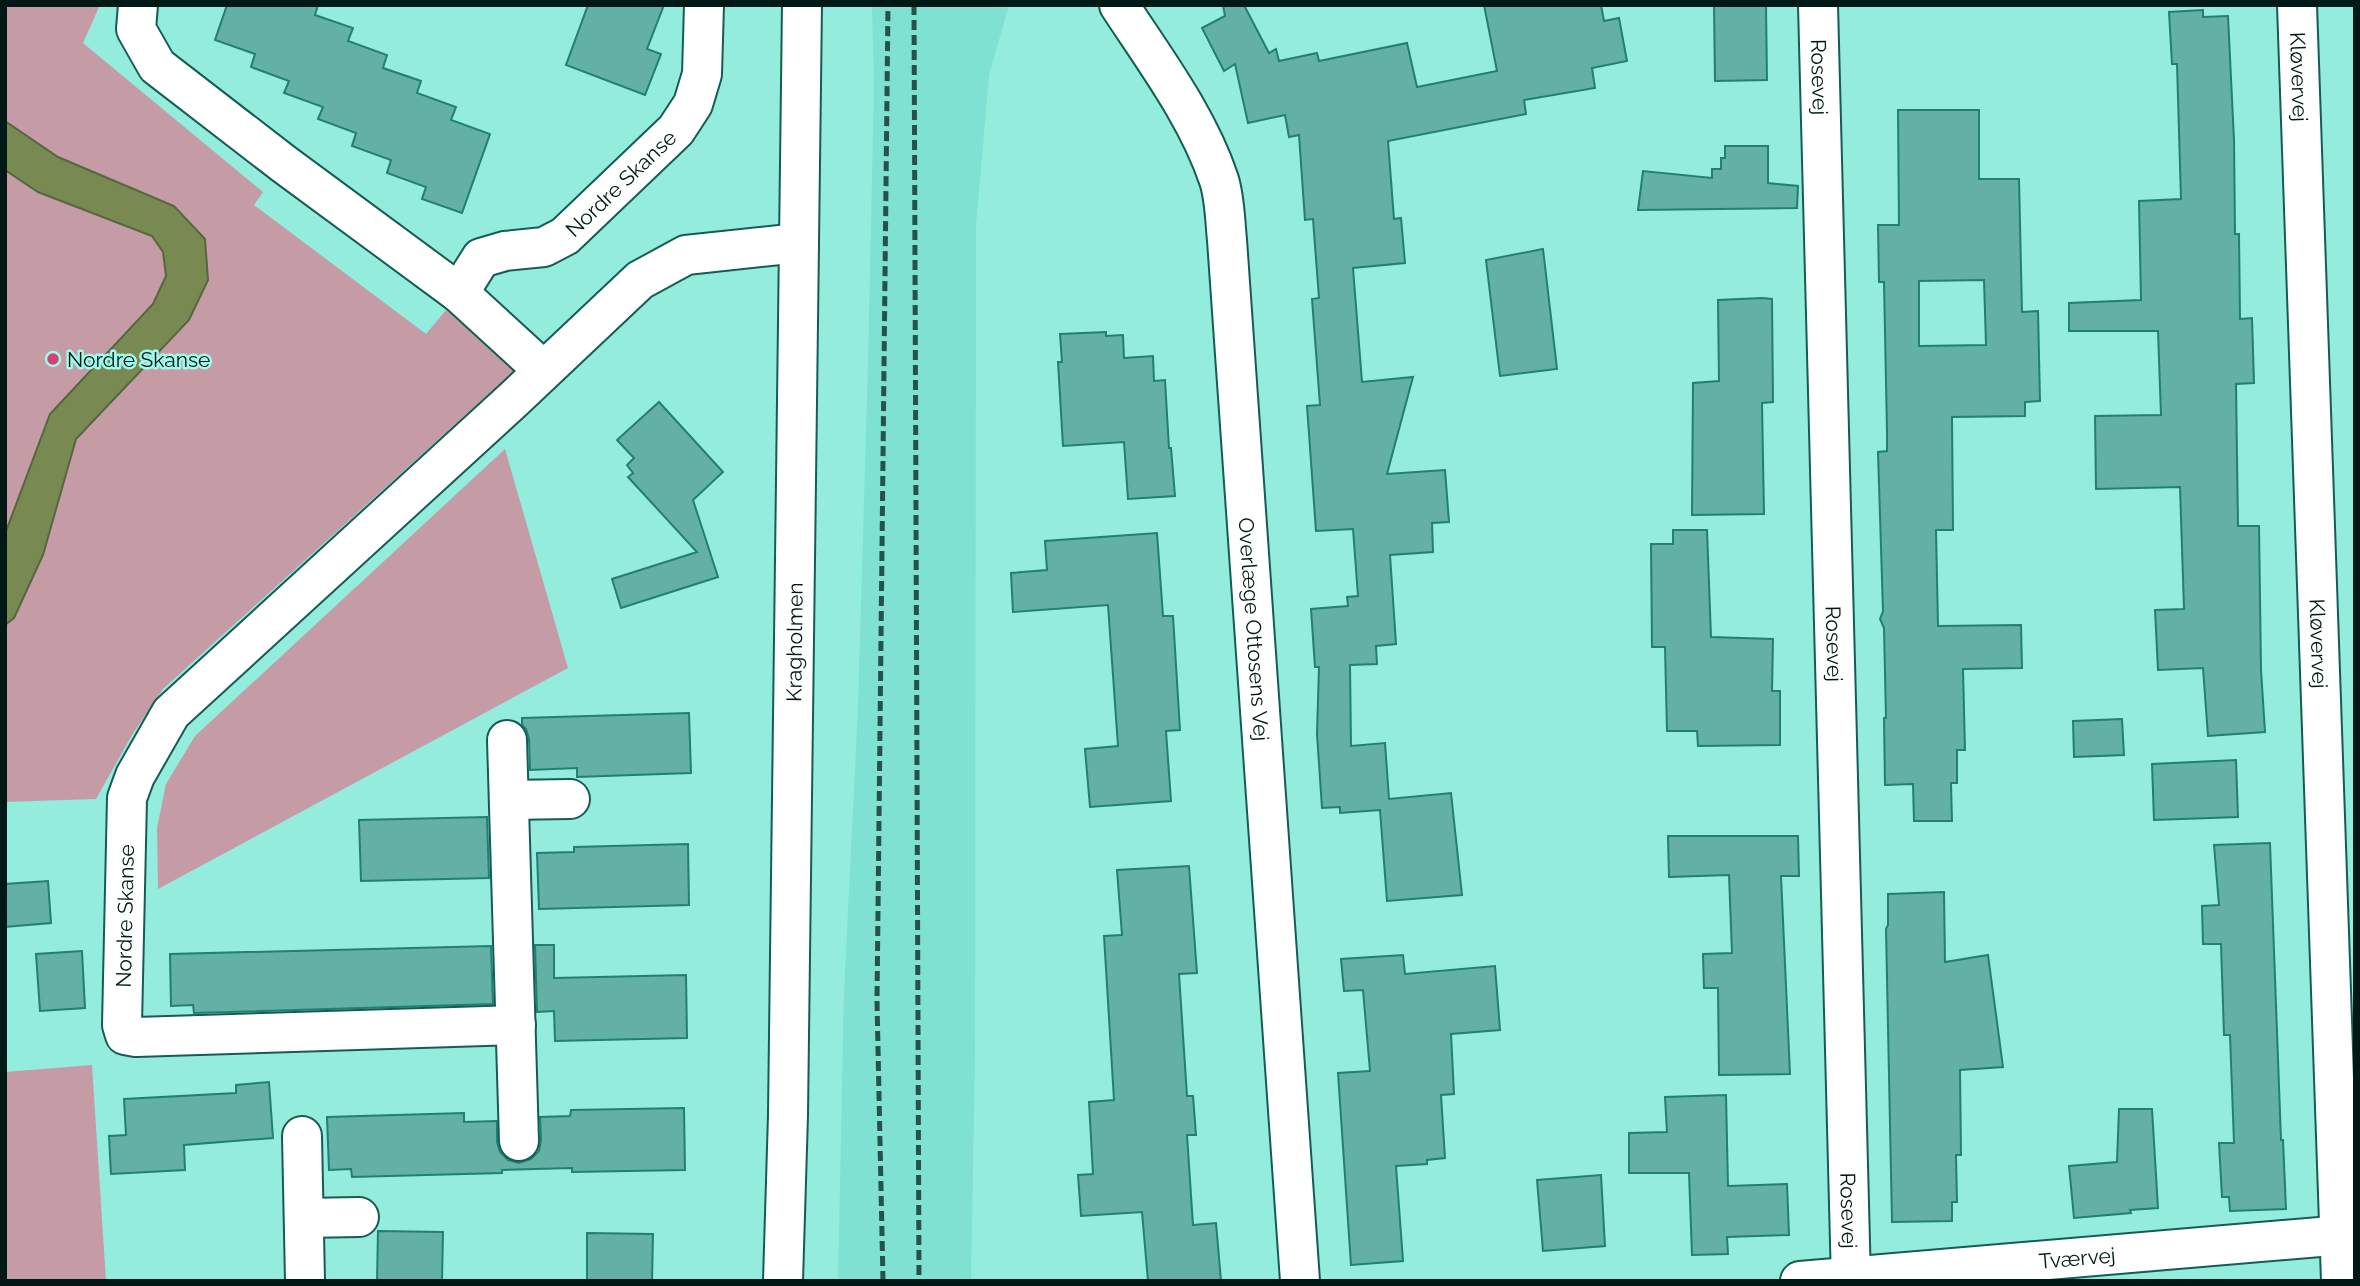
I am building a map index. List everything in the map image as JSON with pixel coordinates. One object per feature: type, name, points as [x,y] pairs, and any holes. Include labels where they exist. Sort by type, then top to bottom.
[{"type":"street","points":[[138,5],[136,29],[157,66],[458,293],[543,370]]},
{"type":"street","name":"Nordre Skanse","points":[[458,293],[481,258],[505,251],[544,247],[565,236],[676,130],[693,104],[702,75],[704,5]]},
{"type":"street","name":"Kragholmen","points":[[783,1281],[788,1115],[802,5]]},
{"type":"street","name":"Overlæge Ottosens Vej","points":[[1119,5],[1168,80],[1200,137],[1220,183],[1227,240],[1300,1281]]},
{"type":"street","name":"Rosevej","points":[[1818,5],[1851,1279]]},
{"type":"street","name":"Kløvervej","points":[[2297,5],[2348,1235],[2341,1281]]},
{"type":"street","name":"Nordre Skanse","points":[[516,1025],[136,1037],[125,1035],[122,1025],[127,799],[135,776],[171,713],[640,280],[686,255],[799,243]]},
{"type":"street","points":[[507,740],[519,1141]]},
{"type":"street","points":[[509,800],[570,799]]},
{"type":"street","points":[[302,1136],[305,1281]]},
{"type":"street","points":[[304,1218],[359,1217]]},
{"type":"street","name":"Tværvej","points":[[1800,1281],[1851,1279],[2348,1235]]},
{"type":"shaded area","points":[[5,5],[100,5],[83,43],[263,192],[254,205],[426,334],[446,310],[510,358],[514,371],[163,689],[132,735],[96,799],[5,802]]},
{"type":"shaded area","points":[[872,5],[1009,5],[989,75],[976,226],[975,1057],[971,1281],[838,1281],[844,993],[858,708],[868,362],[874,86]]},
{"type":"shaded area","points":[[5,121],[58,157],[174,206],[205,239],[208,280],[189,320],[76,439],[43,555],[14,618],[5,625],[5,534],[50,414],[153,304],[166,276],[163,252],[152,236],[38,192],[5,170]]},
{"type":"shaded area","points":[[505,449],[568,668],[158,889],[157,828],[166,784],[195,736]]},
{"type":"shaded area","points":[[92,1065],[106,1281],[5,1281],[5,1072]]},
{"type":"building","points":[[227,5],[318,5],[315,15],[353,28],[348,41],[387,55],[383,68],[421,81],[417,93],[456,107],[451,120],[490,134],[462,213],[422,199],[426,187],[387,173],[391,160],[352,146],[356,133],[318,119],[323,107],[284,93],[289,81],[251,67],[255,54],[215,40]]},
{"type":"building","points":[[588,5],[664,5],[647,49],[661,54],[645,95],[566,65]]},
{"type":"building","points":[[1223,5],[1244,5],[1269,53],[1276,49],[1279,61],[1317,53],[1319,61],[1407,43],[1417,87],[1497,71],[1484,5],[1601,5],[1604,21],[1619,18],[1627,61],[1592,68],[1595,88],[1524,100],[1526,114],[1388,141],[1394,219],[1401,218],[1405,263],[1353,268],[1362,382],[1413,377],[1387,474],[1445,470],[1449,522],[1432,523],[1433,552],[1390,555],[1396,644],[1376,646],[1377,664],[1350,665],[1351,746],[1385,743],[1389,799],[1451,793],[1462,895],[1387,901],[1380,810],[1340,813],[1340,807],[1322,808],[1317,734],[1319,667],[1315,667],[1311,609],[1348,606],[1347,597],[1358,596],[1353,529],[1316,531],[1307,406],[1320,405],[1312,299],[1319,298],[1313,219],[1305,220],[1299,135],[1289,137],[1285,115],[1248,123],[1235,64],[1224,71],[1202,28],[1225,16]]},
{"type":"building","points":[[1714,5],[1766,5],[1767,80],[1715,81]]},
{"type":"building","points":[[2203,10],[2203,17],[2228,16],[2235,234],[2239,234],[2240,319],[2252,318],[2254,383],[2236,384],[2238,526],[2259,526],[2261,670],[2265,732],[2208,736],[2203,668],[2158,670],[2155,610],[2184,609],[2180,487],[2096,489],[2095,416],[2161,415],[2158,331],[2069,331],[2069,303],[2141,300],[2139,201],[2181,199],[2177,64],[2172,64],[2169,12]]},
{"type":"building","points":[[1898,110],[1979,110],[1979,179],[2019,179],[2022,312],[2038,311],[2040,401],[2025,402],[2025,416],[1952,417],[1953,530],[1936,530],[1938,626],[2021,625],[2022,668],[1963,669],[1965,750],[1957,750],[1957,783],[1951,783],[1952,821],[1914,821],[1913,784],[1885,785],[1886,718],[1884,628],[1880,619],[1883,611],[1878,452],[1887,451],[1887,432],[1884,282],[1879,282],[1878,225],[1899,225]],"holes":[[[1984,280],[1986,345],[1919,346],[1919,281]]]},
{"type":"building","points":[[1725,146],[1768,146],[1768,183],[1798,186],[1797,208],[1638,210],[1643,171],[1712,178],[1712,169],[1721,169]]},
{"type":"building","points":[[1543,249],[1557,369],[1500,376],[1486,260]]},
{"type":"building","points":[[1772,299],[1773,402],[1762,403],[1764,514],[1692,515],[1693,383],[1719,381],[1718,300]]},
{"type":"building","points":[[1106,332],[1106,336],[1123,335],[1124,358],[1153,356],[1154,381],[1165,380],[1175,496],[1128,499],[1124,442],[1063,446],[1058,362],[1062,362],[1060,334]]},
{"type":"building","points":[[659,402],[723,472],[693,500],[718,577],[621,608],[612,579],[697,552],[628,477],[633,473],[627,465],[634,458],[617,440]]},
{"type":"building","points":[[1673,530],[1707,530],[1711,637],[1773,639],[1772,691],[1780,691],[1780,745],[1698,746],[1697,731],[1667,731],[1665,647],[1652,647],[1651,544],[1673,544]]},
{"type":"building","points":[[1157,533],[1163,616],[1173,616],[1180,730],[1166,731],[1171,801],[1090,807],[1085,749],[1118,746],[1108,605],[1013,612],[1011,573],[1047,570],[1045,541]]},
{"type":"building","points":[[689,713],[691,773],[577,777],[577,768],[530,770],[529,739],[522,725],[522,718]]},
{"type":"building","points":[[2122,719],[2124,755],[2074,757],[2073,721]]},
{"type":"building","points":[[2236,760],[2238,817],[2154,820],[2152,764]]},
{"type":"building","points":[[487,817],[489,878],[361,881],[359,820]]},
{"type":"building","points":[[1668,836],[1798,836],[1799,876],[1781,876],[1790,1074],[1719,1075],[1718,988],[1704,988],[1703,954],[1732,953],[1729,875],[1669,877]]},
{"type":"building","points":[[2270,843],[2286,1209],[2230,1211],[2229,1197],[2222,1197],[2219,1143],[2234,1143],[2230,1035],[2224,1035],[2221,944],[2203,944],[2202,906],[2219,905],[2214,845]]},
{"type":"building","points":[[688,844],[689,905],[539,909],[537,853],[574,852],[574,847]]},
{"type":"building","points":[[1189,866],[1197,973],[1179,974],[1187,1096],[1193,1096],[1196,1135],[1187,1135],[1193,1225],[1216,1223],[1221,1281],[1148,1281],[1142,1212],[1081,1216],[1078,1175],[1093,1174],[1089,1102],[1114,1100],[1104,936],[1122,935],[1117,870]]},
{"type":"building","points":[[48,881],[51,923],[5,927],[5,884]]},
{"type":"building","points":[[1944,892],[1945,962],[1988,955],[2003,1067],[1960,1070],[1961,1155],[1956,1155],[1957,1202],[1952,1202],[1952,1221],[1892,1222],[1886,929],[1888,894]]},
{"type":"building","points":[[535,945],[554,945],[554,978],[686,975],[687,1038],[555,1041],[554,1011],[537,1012]]},
{"type":"building","points":[[491,946],[493,1004],[194,1013],[193,1005],[171,1006],[170,954]]},
{"type":"building","points":[[82,951],[85,1008],[40,1011],[36,954]]},
{"type":"building","points":[[1403,955],[1405,974],[1495,966],[1500,1030],[1451,1034],[1454,1094],[1441,1095],[1445,1158],[1427,1160],[1427,1164],[1396,1166],[1403,1261],[1351,1265],[1338,1073],[1370,1071],[1363,990],[1344,991],[1341,959]]},
{"type":"building","points":[[269,1082],[273,1138],[184,1145],[185,1170],[111,1174],[109,1136],[126,1135],[124,1099],[236,1093],[236,1085]]},
{"type":"building","points":[[1726,1095],[1728,1186],[1787,1184],[1789,1235],[1727,1237],[1728,1254],[1692,1255],[1689,1173],[1629,1173],[1629,1133],[1667,1132],[1665,1097]]},
{"type":"building","points":[[684,1108],[685,1170],[572,1172],[572,1168],[502,1170],[502,1173],[352,1177],[351,1169],[329,1170],[327,1117],[464,1113],[464,1122],[497,1121],[500,1152],[508,1160],[519,1163],[531,1159],[539,1151],[540,1117],[570,1116],[571,1110]]},
{"type":"building","points":[[2119,1109],[2152,1109],[2158,1208],[2074,1218],[2069,1166],[2117,1162]]},
{"type":"building","points":[[1601,1175],[1605,1246],[1543,1251],[1537,1180]]},
{"type":"building","points":[[378,1231],[443,1232],[442,1281],[377,1281]]},
{"type":"building","points":[[587,1233],[653,1234],[652,1281],[587,1281]]},
{"type":"railway","points":[[883,1281],[877,1001],[888,5]]},
{"type":"railway","points":[[914,5],[919,1281]]},
{"type":"place","name":"Nordre Skanse","points":[[53,359]]}]
